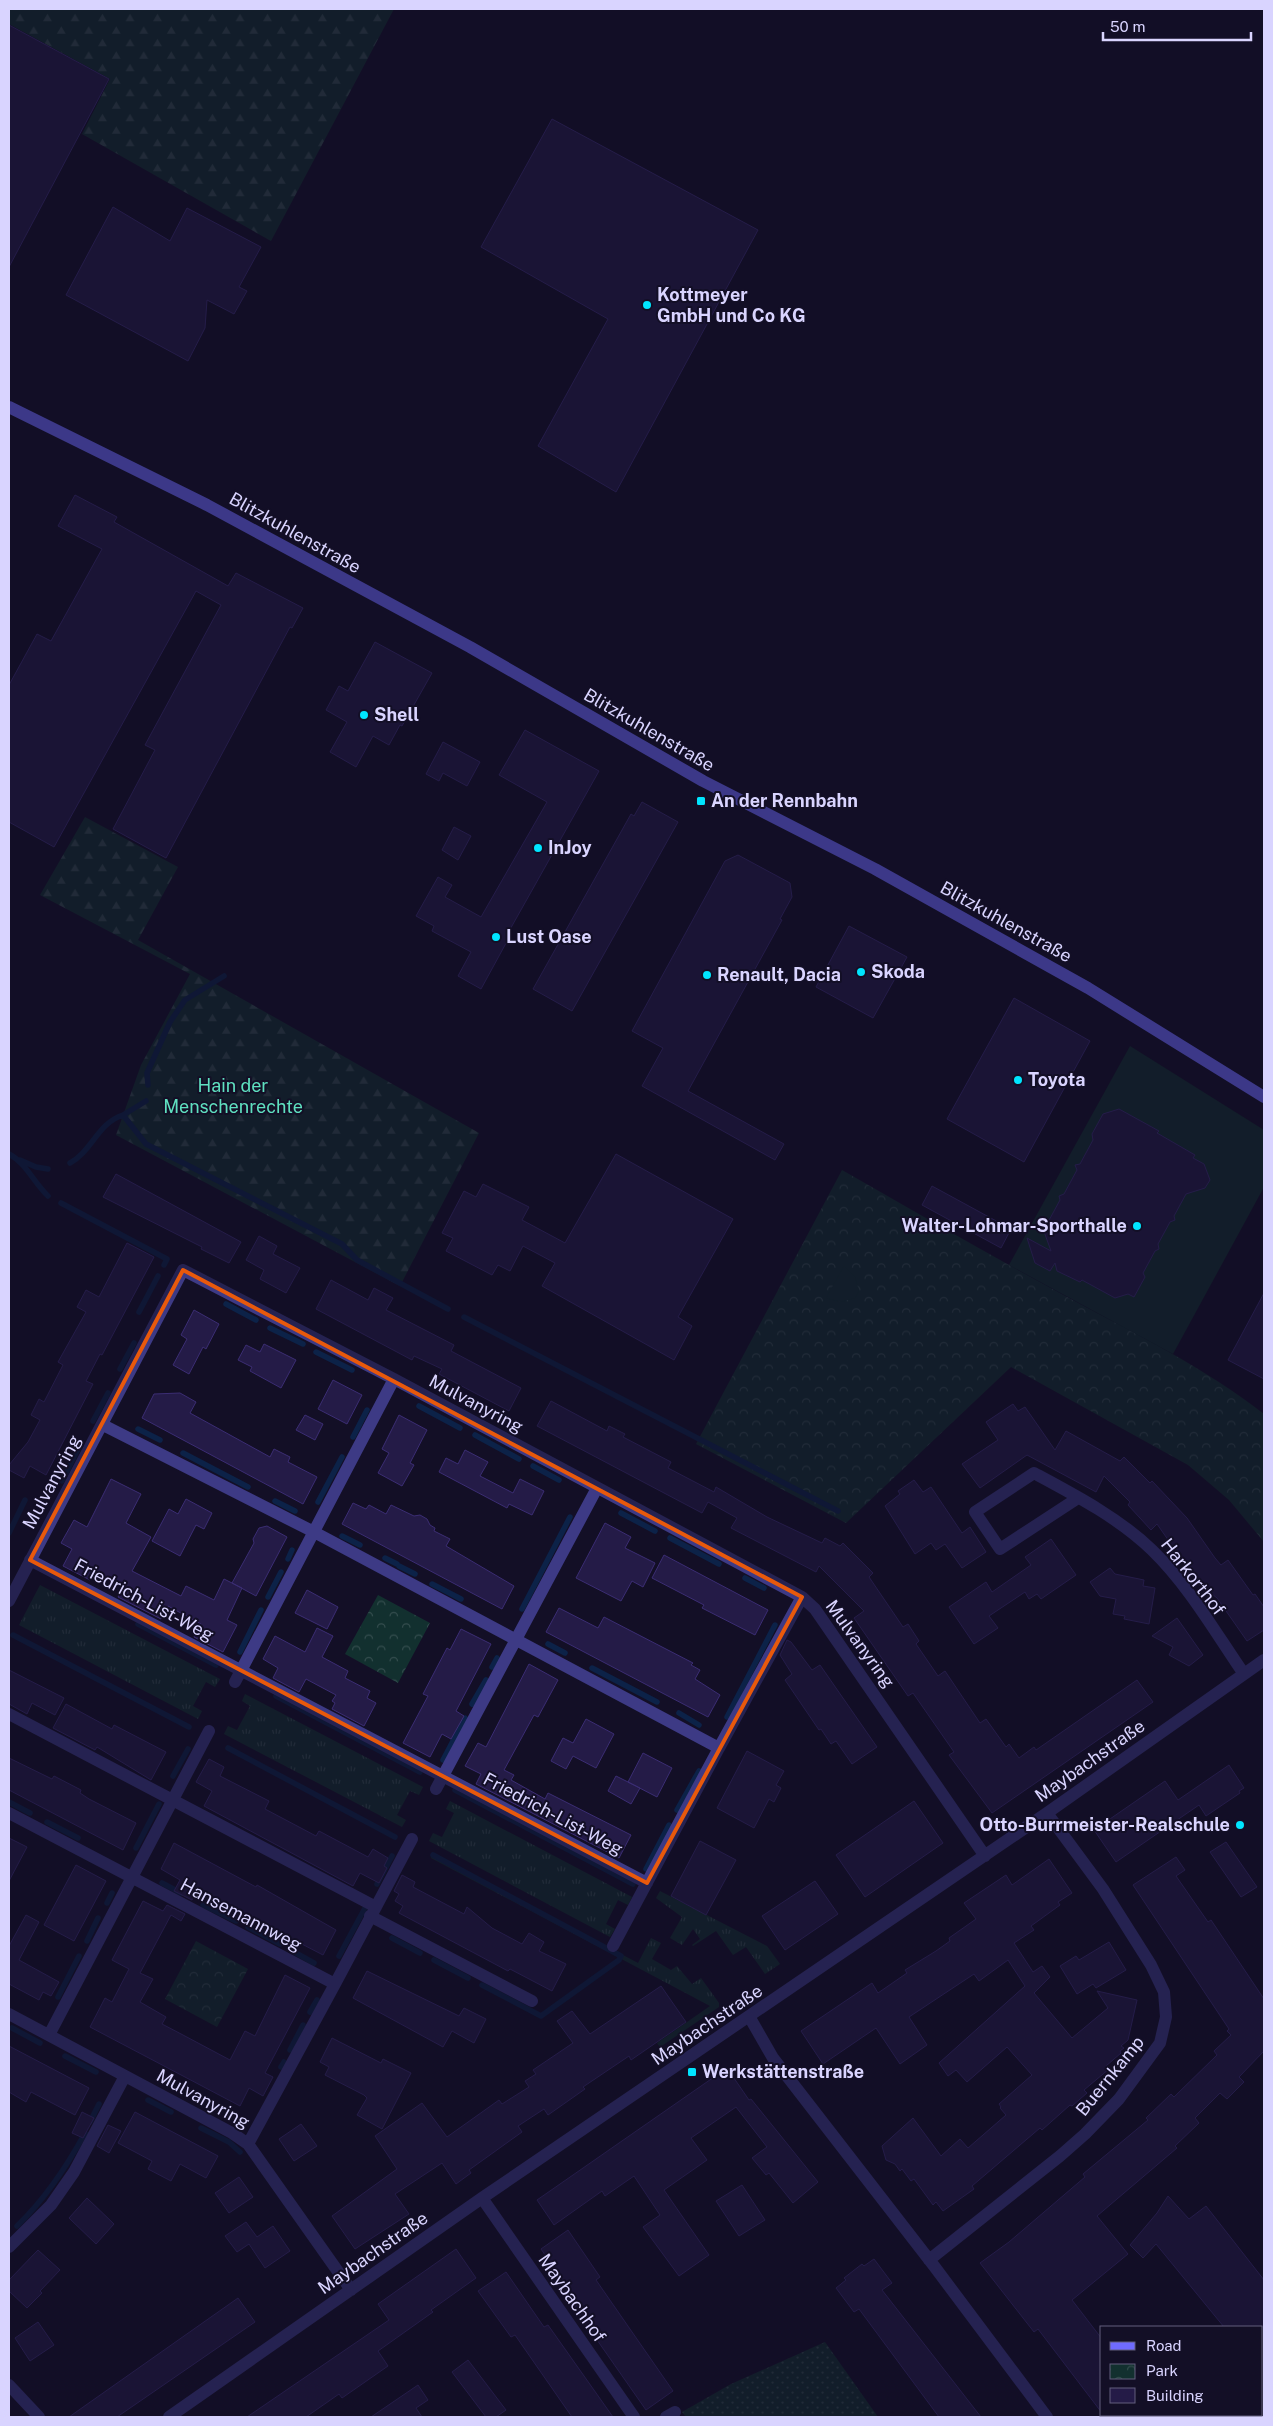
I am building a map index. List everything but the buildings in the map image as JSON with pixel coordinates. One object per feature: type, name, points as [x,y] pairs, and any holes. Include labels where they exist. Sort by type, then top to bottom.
[{"type":"main road","name":"Blitzkuhlenstraße","points":[[9,407],[207,505],[478,652],[703,781],[875,869],[1088,988],[1264,1097]]},
{"type":"street","name":"Mulvanyring","points":[[9,1601],[183,1270],[394,1379],[802,1597],[815,1609],[985,1856]]},
{"type":"street","points":[[235,1682],[394,1379]]},
{"type":"street","points":[[103,1425],[314,1532],[719,1748]]},
{"type":"street","name":"Harkorthof","points":[[1078,1498],[1000,1549],[975,1512],[1034,1473],[1078,1498],[1131,1531],[1153,1551],[1187,1592],[1244,1674]]},
{"type":"street","points":[[436,1789],[518,1640],[597,1488]]},
{"type":"street","name":"Friedrich-List-Weg","points":[[30,1560],[647,1883]]},
{"type":"street","points":[[613,1946],[802,1597]]},
{"type":"street","name":"Maybachstraße","points":[[169,2417],[482,2198],[750,2018],[985,1856],[1264,1660]]},
{"type":"street","points":[[9,1714],[172,1799],[532,2001]]},
{"type":"street","points":[[49,2035],[209,1731]]},
{"type":"street","name":"Hansemannweg","points":[[9,1813],[335,1984]]},
{"type":"street","name":"Buernkamp","points":[[929,2260],[1085,2134],[1130,2086],[1160,2043],[1166,2017],[1164,1992],[1151,1965],[1103,1889],[1047,1813]]},
{"type":"street","points":[[248,2144],[412,1839]]},
{"type":"street","name":"Mulvanyring","points":[[9,2014],[232,2133],[248,2144],[351,2290]]},
{"type":"street","points":[[750,2018],[773,2058],[1047,2417]]},
{"type":"street","points":[[9,2247],[51,2205],[74,2172],[125,2076]]},
{"type":"street","name":"Maybachhof","points":[[482,2198],[634,2417]]},
{"type":"street","points":[[9,2385],[39,2417]]},
{"type":"highlighted area","points":[[183,1270],[802,1597],[647,1883],[30,1560]]},
{"type":"green space","points":[[9,9],[394,9],[271,241],[82,134],[110,79],[9,24]]},
{"type":"green space","name":"Hain der Menschenrechte","points":[[85,817],[178,867],[138,940],[479,1133],[400,1286],[116,1135],[141,1065],[190,974],[40,895]]},
{"type":"green space","name":"Walter-Lohmar-Sporthalle","points":[[1130,1046],[1264,1130],[1264,1187],[1173,1354],[1009,1265]]},
{"type":"green space","points":[[842,1170],[1012,1267],[1170,1352],[1241,1397],[1264,1414],[1264,1542],[1229,1500],[1188,1465],[1011,1367],[846,1523],[696,1444]]},
{"type":"green space","points":[[844,1266],[855,1277],[859,1291],[855,1298],[841,1302],[826,1298]]},
{"type":"green space","points":[[40,1585],[220,1679],[215,1687],[206,1682],[193,1706],[202,1711],[198,1719],[19,1625]]},
{"type":"green space","points":[[378,1595],[430,1623],[398,1683],[345,1654]]},
{"type":"green space","points":[[245,1694],[423,1787],[419,1795],[410,1791],[397,1815],[406,1820],[402,1827],[224,1734],[228,1726],[237,1730],[250,1706],[242,1701]]},
{"type":"green space","points":[[450,1801],[632,1897],[628,1905],[618,1900],[606,1924],[615,1929],[610,1937],[429,1841],[433,1833],[442,1837],[454,1813],[446,1809]]},
{"type":"green space","points":[[433,1854],[638,1963],[651,1938],[661,1943],[652,1959],[671,1970],[677,1966],[692,1984],[701,1978],[719,2003],[719,2007],[660,2047],[657,2043],[710,2006],[431,1858]]},
{"type":"green space","points":[[660,1891],[767,1946],[780,1964],[765,1974],[746,1947],[733,1955],[716,1931],[693,1946],[700,1939],[693,1929],[682,1945],[670,1938],[682,1917],[656,1898]]},
{"type":"green space","points":[[196,1941],[248,1969],[217,2027],[165,1999]]},
{"type":"green space","points":[[825,2342],[878,2417],[686,2417],[682,2412],[731,2384]]},
{"type":"waterway","points":[[148,1085],[147,1073],[170,1022],[185,1000],[224,976]]},
{"type":"waterway","points":[[123,1115],[146,1101]]},
{"type":"waterway","points":[[70,1163],[84,1152],[107,1124],[123,1115],[146,1144],[342,1244],[357,1260],[448,1309]]},
{"type":"waterway","points":[[9,1154],[25,1168],[48,1196]]},
{"type":"waterway","points":[[20,1160],[36,1167],[48,1169]]},
{"type":"waterway","points":[[61,1203],[167,1259],[164,1265]]},
{"type":"waterway","points":[[139,1312],[158,1276]]},
{"type":"waterway","points":[[226,1304],[256,1320]]},
{"type":"waterway","points":[[464,1317],[838,1511]]},
{"type":"waterway","points":[[270,1328],[303,1344]]},
{"type":"waterway","points":[[120,1369],[134,1343]]},
{"type":"waterway","points":[[316,1352],[352,1370]]},
{"type":"waterway","points":[[93,1421],[108,1393]]},
{"type":"waterway","points":[[419,1406],[460,1428]]},
{"type":"waterway","points":[[353,1437],[367,1410]]},
{"type":"waterway","points":[[138,1429],[160,1440]]},
{"type":"waterway","points":[[475,1435],[519,1459]]},
{"type":"waterway","points":[[62,1481],[79,1447]]},
{"type":"waterway","points":[[183,1453],[248,1487]]},
{"type":"waterway","points":[[318,1502],[342,1457]]},
{"type":"waterway","points":[[533,1466],[559,1480]]},
{"type":"waterway","points":[[9,1533],[25,1500]]},
{"type":"waterway","points":[[275,1501],[295,1511]]},
{"type":"waterway","points":[[621,1513],[655,1531]]},
{"type":"waterway","points":[[522,1609],[570,1517]]},
{"type":"waterway","points":[[342,1536],[360,1545]]},
{"type":"waterway","points":[[670,1538],[719,1564]]},
{"type":"waterway","points":[[288,1559],[292,1550]]},
{"type":"waterway","points":[[385,1558],[397,1564]]},
{"type":"waterway","points":[[399,1566],[415,1574]]},
{"type":"waterway","points":[[268,1597],[281,1572]]},
{"type":"waterway","points":[[745,1578],[764,1588]]},
{"type":"waterway","points":[[432,1584],[461,1599]]},
{"type":"waterway","points":[[240,1652],[261,1610]]},
{"type":"waterway","points":[[138,1624],[216,1665]]},
{"type":"waterway","points":[[727,1717],[775,1625]]},
{"type":"waterway","points":[[13,1635],[189,1727]]},
{"type":"waterway","points":[[548,1644],[565,1653]]},
{"type":"waterway","points":[[492,1667],[497,1658]]},
{"type":"waterway","points":[[592,1668],[657,1702]]},
{"type":"waterway","points":[[472,1704],[486,1680]]},
{"type":"waterway","points":[[276,1696],[420,1772]]},
{"type":"waterway","points":[[679,1713],[699,1725]]},
{"type":"waterway","points":[[443,1760],[465,1718]]},
{"type":"waterway","points":[[228,1748],[395,1837]]},
{"type":"waterway","points":[[173,1776],[188,1749]]},
{"type":"waterway","points":[[677,1810],[699,1771]]},
{"type":"waterway","points":[[455,1790],[633,1884]]},
{"type":"waterway","points":[[9,1802],[30,1813]]},
{"type":"waterway","points":[[136,1848],[159,1804]]},
{"type":"waterway","points":[[47,1822],[78,1838]]},
{"type":"waterway","points":[[646,1869],[669,1825]]},
{"type":"waterway","points":[[433,1855],[621,1956],[619,1960],[541,2016],[482,1985]]},
{"type":"waterway","points":[[377,1884],[392,1856]]},
{"type":"waterway","points":[[162,1883],[181,1893]]},
{"type":"waterway","points":[[107,1903],[112,1893]]},
{"type":"waterway","points":[[203,1905],[236,1921]]},
{"type":"waterway","points":[[339,1956],[365,1908]]},
{"type":"waterway","points":[[87,1941],[98,1918]]},
{"type":"waterway","points":[[248,1927],[280,1944]]},
{"type":"waterway","points":[[392,1938],[420,1953]]},
{"type":"waterway","points":[[294,1952],[314,1963]]},
{"type":"waterway","points":[[58,1997],[79,1956]]},
{"type":"waterway","points":[[434,1960],[468,1978]]},
{"type":"waterway","points":[[310,2012],[317,2000]]},
{"type":"waterway","points":[[290,2050],[303,2025]]},
{"type":"waterway","points":[[12,2028],[40,2043]]},
{"type":"waterway","points":[[65,2056],[96,2072]]},
{"type":"waterway","points":[[281,2067],[284,2062]]},
{"type":"waterway","points":[[148,2100],[171,2112]]},
{"type":"waterway","points":[[90,2122],[99,2104]]},
{"type":"waterway","points":[[201,2128],[229,2142],[240,2152]]},
{"type":"waterway","points":[[17,2226],[55,2182],[85,2133]]},
{"type":"place","name":"Kottmeyer GmbH und Co KG","points":[[647,305]]},
{"type":"place","name":"Shell","points":[[364,715]]},
{"type":"place","name":"An der Rennbahn","points":[[701,801]]},
{"type":"place","name":"InJoy","points":[[538,848]]},
{"type":"place","name":"Lust Oase","points":[[496,937]]},
{"type":"place","name":"Skoda","points":[[861,972]]},
{"type":"place","name":"Renault, Dacia","points":[[707,975]]},
{"type":"place","name":"Toyota","points":[[1018,1080]]},
{"type":"place","name":"Walter-Lohmar-Sporthalle","points":[[1137,1226]]},
{"type":"place","name":"Otto-Burrmeister-Realschule","points":[[1240,1825]]},
{"type":"place","name":"Werkstättenstraße","points":[[692,2072]]}]
